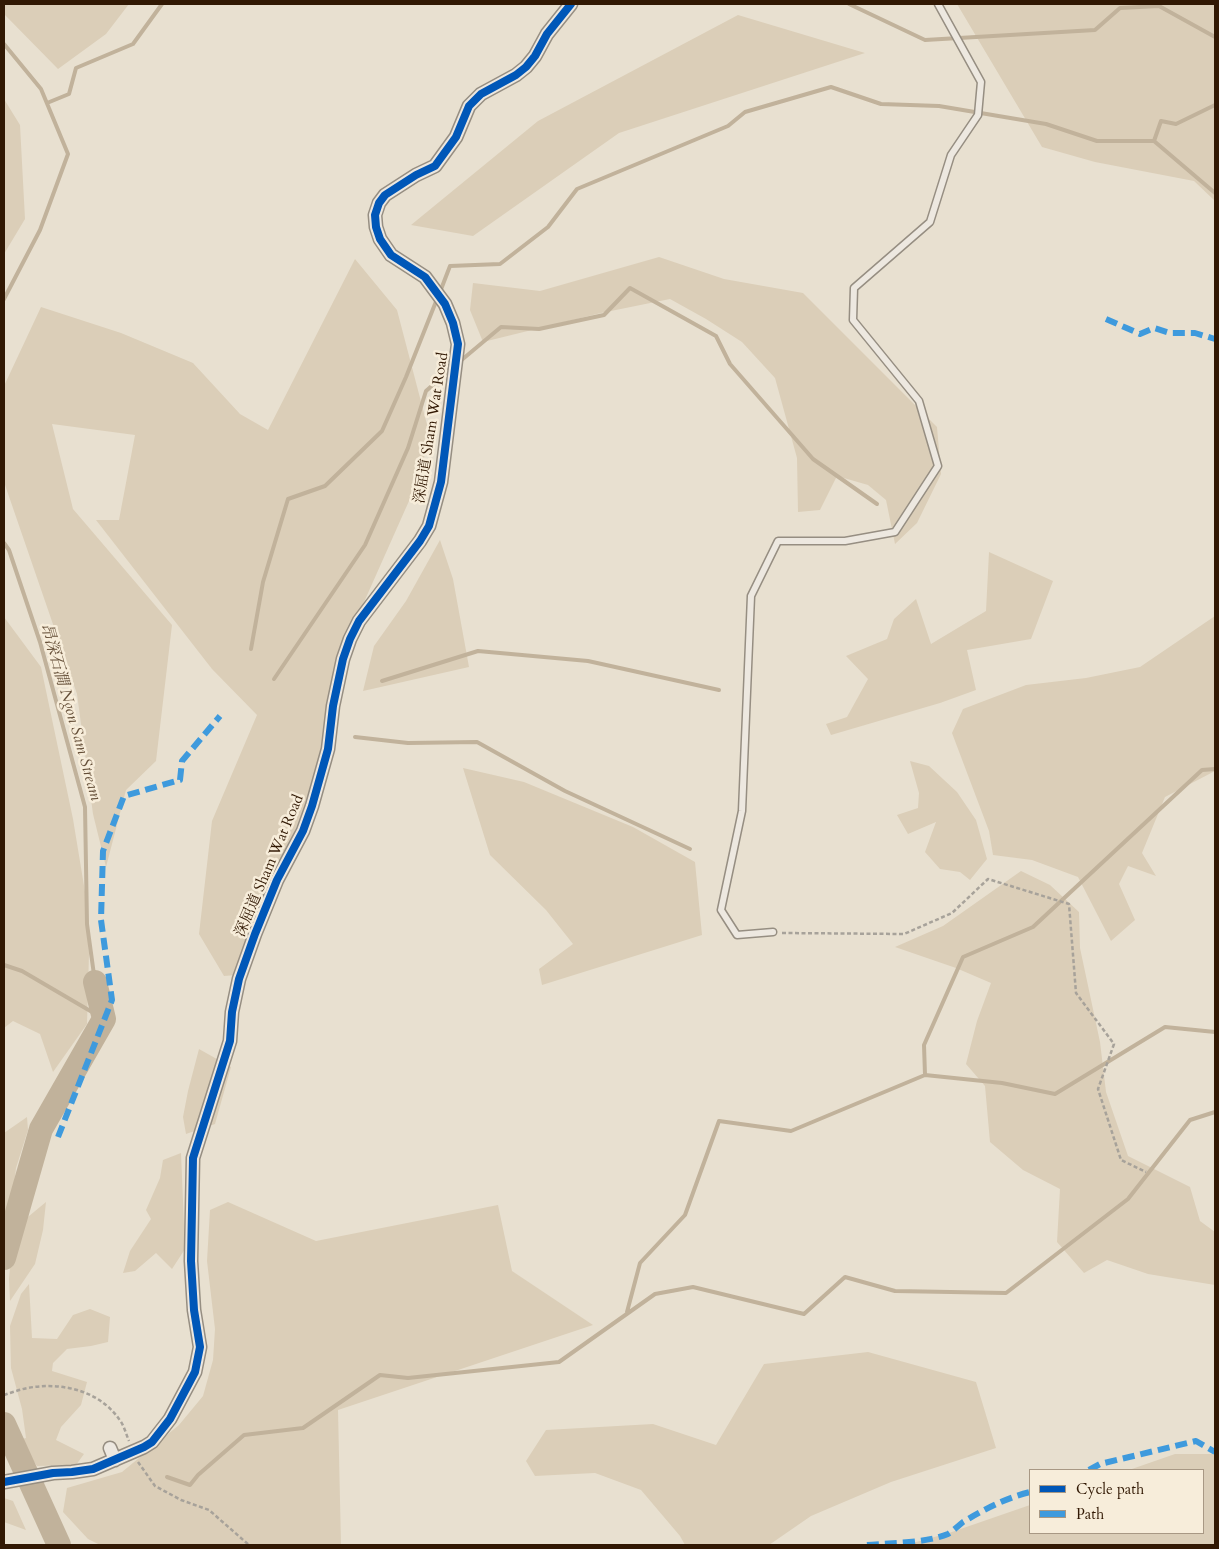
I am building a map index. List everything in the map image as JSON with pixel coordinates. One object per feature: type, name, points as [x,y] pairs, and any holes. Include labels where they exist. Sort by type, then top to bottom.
[{"type":"street","name":"深屈道 Sham Wat Road","points":[[4,1482],[53,1473],[93,1469],[121,1453],[152,1442],[170,1419],[195,1372],[200,1347],[194,1310],[191,1261],[193,1158],[230,1041],[232,1012],[239,979],[277,880],[303,831],[312,806],[328,749],[333,706],[343,659],[350,639],[359,621],[420,541],[429,526],[441,482],[458,344],[453,323],[444,304],[425,277],[392,254],[380,239],[375,215],[379,203],[386,195],[416,175],[435,166],[456,137],[469,106],[482,94],[516,75],[526,67],[535,56],[547,34],[571,4]]},
{"type":"lane","points":[[773,932],[737,935],[721,910],[742,811],[751,596],[778,541],[845,541],[895,532],[938,466],[919,401],[853,320],[854,288],[930,222],[951,155],[978,115],[981,82],[938,4]]},
{"type":"path","points":[[773,932],[904,934],[952,913],[988,878],[1070,904],[1076,993],[1114,1044],[1098,1089],[1121,1160],[1146,1172]]},
{"type":"path","points":[[4,1395],[32,1387],[55,1385],[80,1390],[102,1402],[120,1420],[121,1453],[141,1464],[155,1486],[181,1500],[209,1510],[249,1545]]},
{"type":"shaded area","points":[[4,4],[129,4],[106,34],[58,69],[4,14]]},
{"type":"shaded area","points":[[957,4],[1215,4],[1215,201],[1194,181],[1095,162],[1042,147]]},
{"type":"shaded area","points":[[738,15],[865,53],[619,133],[473,236],[411,225],[538,121]]},
{"type":"shaded area","points":[[4,99],[20,125],[25,219],[4,254]]},
{"type":"shaded area","points":[[659,257],[724,279],[803,293],[937,427],[941,474],[917,523],[895,544],[886,500],[868,485],[837,476],[820,510],[798,512],[797,458],[775,378],[742,342],[670,299],[601,313],[483,342],[470,310],[473,283],[540,291]]},
{"type":"shaded area","points":[[355,259],[397,310],[430,436],[417,483],[336,665],[324,762],[266,898],[236,975],[224,976],[199,934],[212,821],[257,715],[212,669],[96,520],[119,520],[135,435],[52,424],[73,509],[172,625],[156,761],[126,790],[106,867],[93,814],[77,694],[4,482],[4,386],[41,307],[121,333],[193,363],[240,414],[268,430]]},
{"type":"shaded area","points":[[440,540],[453,579],[469,667],[363,691],[374,646],[406,601]]},
{"type":"shaded area","points":[[989,552],[1053,581],[1031,639],[967,650],[976,690],[940,703],[831,735],[826,724],[847,717],[868,679],[846,656],[887,639],[894,619],[916,599],[931,644],[986,611]]},
{"type":"shaded area","points":[[1215,616],[1215,771],[1165,797],[1142,853],[1156,876],[1128,866],[1119,884],[1135,920],[1111,941],[1078,877],[1032,860],[993,855],[989,831],[952,733],[963,709],[1026,685],[1086,678],[1140,667]]},
{"type":"shaded area","points":[[4,617],[41,667],[73,819],[86,898],[89,954],[87,1024],[53,1072],[40,1034],[13,1021],[4,1028]]},
{"type":"shaded area","points":[[910,761],[929,766],[957,792],[976,820],[987,859],[970,880],[960,872],[940,869],[925,852],[936,822],[908,834],[897,815],[918,808],[919,793]]},
{"type":"shaded area","points":[[463,768],[524,782],[633,827],[695,862],[702,935],[542,985],[539,969],[573,944],[546,910],[490,855]]},
{"type":"shaded area","points":[[1021,871],[1050,885],[1079,912],[1080,948],[1100,1042],[1106,1092],[1128,1156],[1190,1187],[1200,1221],[1215,1232],[1215,1285],[1148,1274],[1107,1260],[1084,1273],[1057,1242],[1060,1189],[1023,1170],[990,1142],[985,1086],[966,1064],[977,1021],[991,983],[956,968],[895,947],[943,926]]},
{"type":"shaded area","points":[[199,1049],[231,1067],[215,1124],[186,1134],[183,1117]]},
{"type":"shaded area","points":[[27,1117],[28,1130],[16,1168],[4,1269],[4,1133]]},
{"type":"shaded area","points":[[181,1153],[185,1249],[172,1269],[156,1253],[135,1271],[123,1273],[130,1251],[151,1219],[146,1210],[160,1178],[163,1160]]},
{"type":"shaded area","points":[[46,1202],[43,1230],[35,1264],[10,1301],[11,1256],[23,1221]]},
{"type":"shaded area","points":[[228,1202],[316,1241],[498,1205],[512,1271],[593,1325],[338,1410],[341,1545],[100,1545],[88,1539],[63,1512],[67,1488],[122,1472],[179,1425],[203,1396],[213,1360],[215,1329],[207,1261],[210,1210]]},
{"type":"shaded area","points":[[29,1284],[32,1338],[57,1339],[73,1315],[90,1309],[110,1317],[108,1342],[67,1349],[53,1363],[52,1371],[87,1382],[81,1405],[61,1427],[56,1440],[84,1454],[76,1465],[37,1466],[18,1440],[26,1438],[22,1409],[11,1368],[10,1326],[21,1294]]},
{"type":"shaded area","points":[[868,1352],[976,1382],[996,1448],[891,1482],[811,1516],[769,1545],[685,1545],[680,1536],[641,1490],[595,1473],[535,1476],[526,1461],[546,1430],[653,1424],[716,1445],[764,1364]]},
{"type":"shaded area","points":[[1175,1454],[1215,1454],[1215,1545],[905,1545],[949,1533],[1029,1505],[1029,1534],[1204,1534],[1204,1469],[1132,1469]]},
{"type":"shaded area","points":[[4,1498],[13,1501],[26,1530],[4,1522]]},
{"type":"waterway","points":[[47,103],[69,94],[76,68],[133,44],[162,4]]},
{"type":"waterway","points":[[849,4],[925,40],[1095,30],[1120,8],[1159,6],[1215,37]]},
{"type":"waterway","name":"昂深石澗 Ngon Sam Stream","points":[[4,44],[41,89],[68,154],[40,230],[4,299]]},
{"type":"waterway","points":[[440,292],[450,266],[500,264],[548,227],[577,189],[728,126],[745,112],[831,87],[881,104],[939,106],[1046,124],[1097,141],[1154,141],[1215,193]]},
{"type":"waterway","points":[[1154,141],[1161,121],[1176,124],[1215,105]]},
{"type":"waterway","points":[[458,363],[501,327],[539,329],[604,315],[630,288],[716,336],[730,364],[813,459],[877,504]]},
{"type":"waterway","points":[[251,649],[263,582],[288,499],[325,486],[382,431],[437,299]]},
{"type":"waterway","points":[[274,679],[365,545],[408,448],[426,391],[451,369]]},
{"type":"waterway","name":"昂深石澗 Ngon Sam Stream","points":[[4,543],[9,550],[40,642],[85,807],[87,924],[95,982]]},
{"type":"waterway","points":[[382,681],[478,651],[588,661],[719,690]]},
{"type":"waterway","points":[[355,737],[408,743],[477,742],[565,791],[690,849]]},
{"type":"waterway","points":[[925,1075],[924,1045],[963,957],[1033,927],[1202,770],[1215,769]]},
{"type":"waterway","points":[[4,965],[22,971],[104,1019]]},
{"type":"waterway","points":[[4,1258],[41,1129],[104,1019],[95,982]]},
{"type":"waterway","points":[[627,1312],[640,1263],[685,1215],[719,1121],[791,1131],[925,1075],[1002,1083],[1055,1094],[1165,1027],[1215,1032]]},
{"type":"waterway","points":[[167,1477],[190,1485],[198,1475],[244,1435],[303,1428],[380,1375],[408,1378],[559,1362],[655,1294],[693,1287],[804,1314],[845,1277],[895,1291],[1006,1293],[1128,1199],[1190,1120],[1215,1112]]},
{"type":"waterway","points":[[4,1424],[59,1545]]},
{"type":"marked path","points":[[1106,319],[1140,334],[1154,328],[1170,333],[1195,333],[1215,339]]},
{"type":"marked path","points":[[58,1137],[112,1000],[101,920],[103,851],[124,796],[180,780],[182,761],[220,716]]},
{"type":"marked path","points":[[1091,1469],[1100,1464],[1196,1441],[1215,1452]]},
{"type":"marked path","points":[[867,1545],[908,1542],[939,1537],[948,1534],[963,1522],[988,1508],[1012,1497],[1029,1492]]},
{"type":"cycle path","points":[[4,1482],[53,1473],[93,1469],[144,1447],[152,1442],[170,1419],[195,1372],[200,1347],[194,1310],[191,1261],[193,1158],[230,1041],[232,1012],[239,979],[277,880],[303,831],[312,806],[328,749],[333,706],[343,659],[350,639],[359,621],[420,541],[429,526],[441,482],[458,344],[453,323],[445,304],[425,277],[391,255],[380,239],[375,215],[379,203],[385,195],[416,175],[435,166],[456,137],[469,106],[481,94],[516,75],[526,67],[535,56],[547,34],[571,4]]}]
